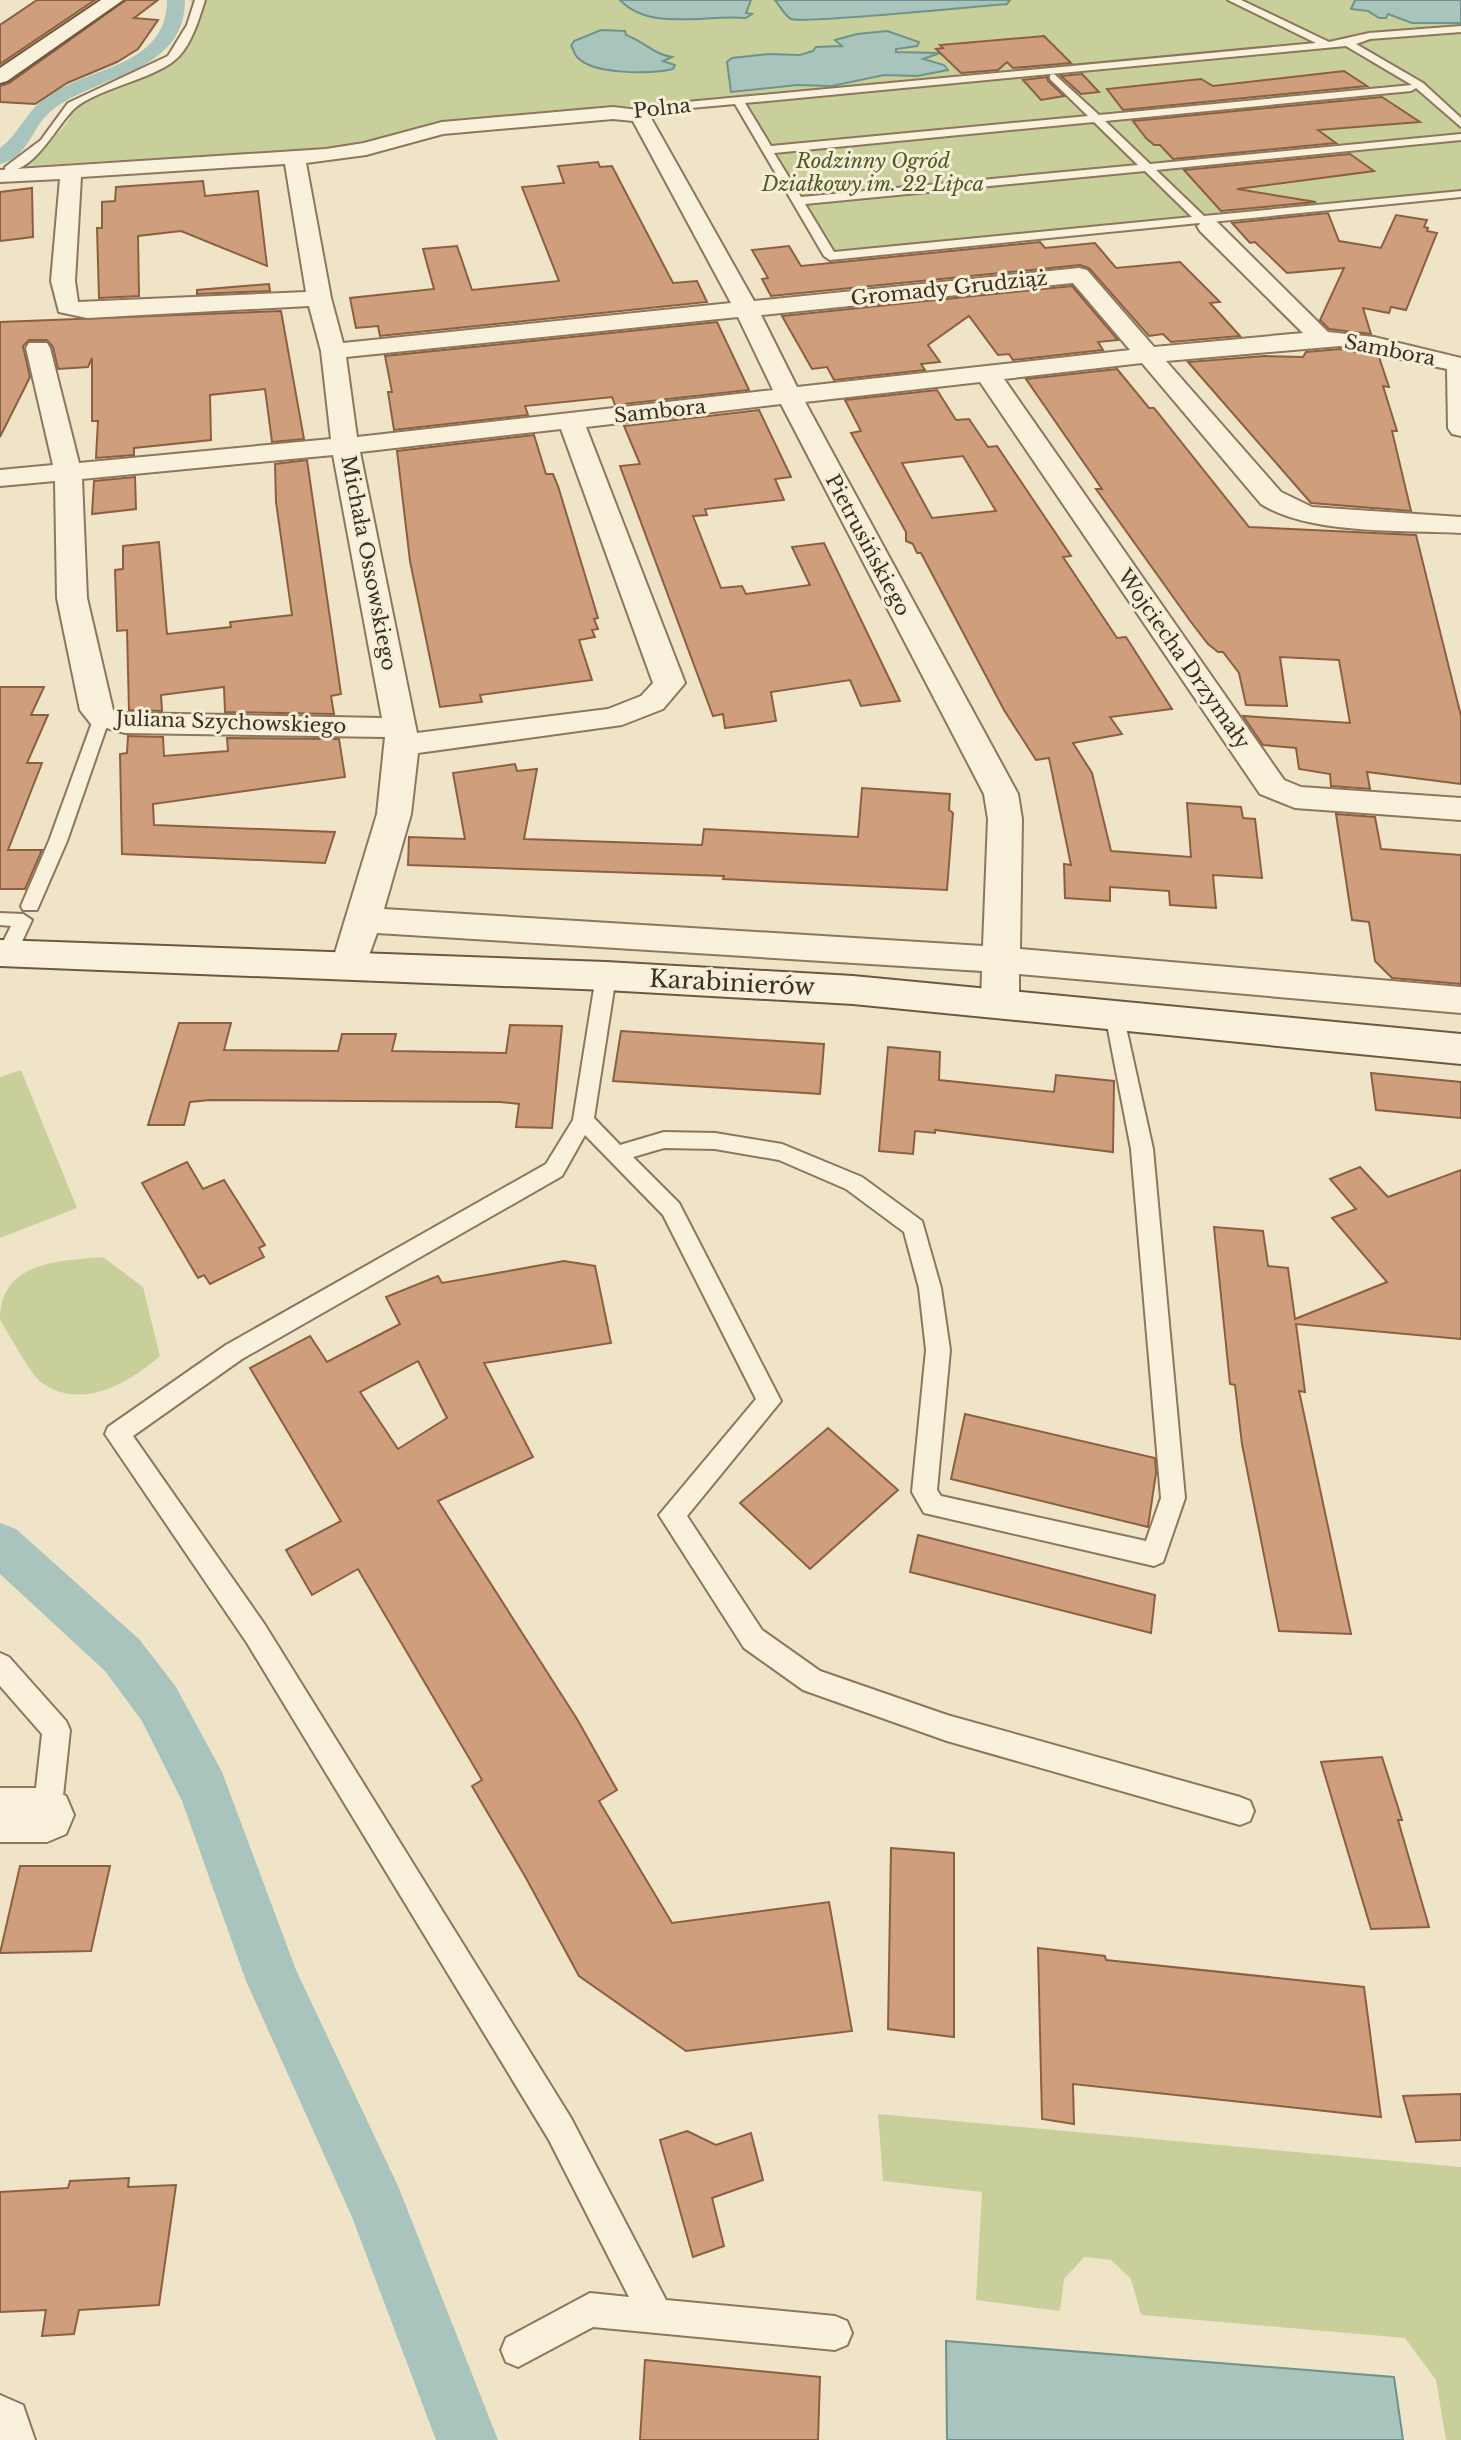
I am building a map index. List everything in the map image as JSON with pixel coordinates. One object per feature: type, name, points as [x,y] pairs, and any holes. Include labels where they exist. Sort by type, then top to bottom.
[{"type":"main road","points":[[5,70],[114,0]]},
{"type":"main road","name":"Karabinierów","points":[[12,931],[349,966],[853,990],[1461,1049]]},
{"type":"street","name":"Polna","points":[[5,172],[71,172],[294,157],[357,150],[442,128],[613,113],[636,114]]},
{"type":"street","name":"Pietrusińskiego","points":[[636,114],[643,118],[746,309],[789,396],[1001,794],[1005,819],[1000,1003]]},
{"type":"street","name":"Michała Ossowskiego","points":[[294,157],[319,298],[333,351],[345,446],[403,736],[394,814],[349,966]]},
{"type":"street","points":[[71,172],[63,281],[67,307],[87,311],[319,298]]},
{"type":"street","name":"Sambora","points":[[1205,223],[1315,331],[1320,340]]},
{"type":"street","name":"Gromady Grudziąż","points":[[333,351],[1079,275],[1271,498],[1287,508],[1310,515],[1461,525]]},
{"type":"street","name":"Sambora","points":[[0,478],[345,446],[1150,355],[1320,340],[1374,344],[1461,363]]},
{"type":"street","name":"Juliana Szychowskiego","points":[[38,348],[68,472],[72,598],[96,710],[102,717],[125,723],[403,736],[611,718],[640,709],[663,697],[669,683],[571,421]]},
{"type":"street","points":[[1461,363],[1461,428]]},
{"type":"street","name":"Wojciecha Drzymały","points":[[987,373],[1272,787],[1295,797],[1461,809]]},
{"type":"street","points":[[364,920],[648,933],[1002,958],[1461,1000]]},
{"type":"street","points":[[0,2428],[2,2440]]},
{"type":"lane","points":[[5,172],[45,142],[72,105],[172,58],[192,25],[200,0]]},
{"type":"lane","points":[[1233,0],[1327,45]]},
{"type":"lane","name":"Polna","points":[[636,114],[644,109],[1348,43],[1369,36],[1461,29]]},
{"type":"lane","points":[[1348,43],[1419,85],[1461,124]]},
{"type":"lane","points":[[1461,138],[1411,88],[1344,50],[739,102],[830,256],[1205,223],[1461,194]]},
{"type":"lane","points":[[1054,77],[1205,223]]},
{"type":"lane","points":[[767,150],[1411,88]]},
{"type":"lane","points":[[797,201],[1461,138]]},
{"type":"lane","points":[[12,931],[58,841],[102,717]]},
{"type":"lane","points":[[606,976],[583,1120],[554,1170],[234,1352],[117,1434],[256,1634],[560,2129],[656,2316]]},
{"type":"lane","points":[[616,1154],[664,1140],[715,1141],[782,1152],[854,1183],[914,1227],[930,1288],[938,1350],[924,1492],[933,1505],[1154,1554],[1173,1498],[1142,1149],[1115,1014]]},
{"type":"lane","points":[[583,1120],[671,1209],[769,1401],[672,1515],[753,1639],[812,1681],[947,1728],[1240,1811]]},
{"type":"lane","points":[[0,1666],[56,1730],[24,1815]]},
{"type":"lane","points":[[518,2350],[590,2310],[835,2333]]},
{"type":"green space","name":"Rodzinny Ogród Działkowy im. 22 Lipca","points":[[191,0],[1461,0],[1461,196],[826,259],[735,103],[1057,74],[1050,68],[478,120],[352,147],[6,167],[57,134],[71,115],[75,103],[178,55],[196,30]]},
{"type":"green space","points":[[21,1070],[77,1208],[0,1238],[0,1077]]},
{"type":"green space","points":[[103,1257],[143,1287],[160,1356],[134,1376],[104,1390],[89,1394],[57,1391],[37,1379],[14,1344],[0,1320],[3,1301],[10,1286],[21,1275],[35,1268],[68,1260]]},
{"type":"green space","points":[[878,2114],[1461,2167],[1461,2440],[1446,2440],[1436,2380],[1405,2338],[1141,2315],[1131,2279],[1111,2260],[1084,2257],[1064,2279],[1060,2311],[976,2300],[982,2192],[883,2181]]},
{"type":"water","points":[[620,0],[751,0],[746,13],[752,14],[746,18],[663,19],[632,10]]},
{"type":"water","points":[[775,0],[1010,0],[1007,4],[802,20],[789,18]]},
{"type":"water","points":[[1355,0],[1461,0],[1461,23],[1412,23],[1388,14],[1386,18],[1379,18],[1368,11],[1351,9]]},
{"type":"water","points":[[601,30],[625,31],[626,35],[654,51],[672,57],[663,61],[675,65],[673,69],[623,72],[585,63],[576,56],[571,46],[574,41]]},
{"type":"water","points":[[887,31],[919,42],[917,46],[896,49],[896,52],[940,53],[923,59],[944,65],[948,70],[917,76],[884,75],[832,86],[797,85],[731,92],[727,62],[732,58],[768,54],[800,55],[816,47],[842,46],[835,40]]},
{"type":"water","points":[[946,2341],[1394,2377],[1403,2440],[947,2440]]},
{"type":"building","points":[[37,0],[95,0],[0,64],[0,25]]},
{"type":"building","points":[[126,0],[158,0],[134,18],[158,20],[138,49],[117,62],[67,83],[35,104],[0,102],[0,86],[9,83]]},
{"type":"building","points":[[1044,36],[1071,63],[1013,68],[1007,62],[998,70],[961,73],[936,49],[943,48],[940,45]]},
{"type":"building","points":[[1344,71],[1367,86],[1123,110],[1107,89],[1201,79],[1213,86]]},
{"type":"building","points":[[1082,74],[1099,92],[1081,94],[1061,76]]},
{"type":"building","points":[[1047,77],[1064,96],[1041,100],[1023,80]]},
{"type":"building","points":[[1382,97],[1420,122],[1318,130],[1336,143],[1173,159],[1160,145],[1154,145],[1146,138],[1133,121]]},
{"type":"building","points":[[1350,154],[1374,171],[1237,189],[1316,202],[1221,211],[1184,170]]},
{"type":"building","points":[[598,162],[600,167],[612,166],[673,283],[697,281],[707,302],[380,336],[378,326],[356,328],[350,298],[434,289],[423,249],[457,246],[472,290],[559,281],[522,187],[564,183],[558,166]]},
{"type":"building","points":[[203,181],[205,196],[258,191],[267,266],[181,231],[138,236],[139,296],[99,298],[97,228],[102,228],[102,202],[115,201],[116,187]]},
{"type":"building","points":[[32,188],[33,237],[0,241],[0,192]]},
{"type":"building","points":[[1328,213],[1339,241],[1381,248],[1396,215],[1427,220],[1424,227],[1428,228],[1427,231],[1437,233],[1406,310],[1391,307],[1389,313],[1363,308],[1371,334],[1329,329],[1320,320],[1344,268],[1287,273],[1255,242],[1250,243],[1232,223]]},
{"type":"building","points":[[1040,242],[1045,248],[1095,243],[1116,268],[1180,262],[1220,302],[1210,303],[1240,336],[1171,342],[1163,334],[1149,336],[1089,268],[1080,265],[771,296],[762,279],[768,278],[752,250],[789,246],[801,266]]},
{"type":"building","points":[[269,284],[270,291],[197,294],[197,290]]},
{"type":"building","points":[[1072,286],[1118,340],[1098,342],[1103,350],[1013,360],[1009,354],[998,355],[969,316],[928,345],[940,362],[921,364],[925,370],[834,380],[827,367],[812,369],[782,316]]},
{"type":"building","points":[[281,311],[304,439],[272,442],[265,389],[210,395],[211,440],[134,448],[134,455],[96,458],[98,421],[92,421],[92,358],[88,367],[58,369],[53,347],[47,340],[29,340],[23,346],[30,377],[0,437],[0,322]]},
{"type":"building","points":[[717,322],[749,390],[615,405],[612,397],[525,406],[528,415],[394,430],[388,392],[392,392],[385,356]]},
{"type":"building","points":[[1340,349],[1379,357],[1389,387],[1383,386],[1397,431],[1392,431],[1411,511],[1311,503],[1188,362],[1264,356],[1303,357],[1306,352]]},
{"type":"building","points":[[1117,369],[1149,408],[1154,408],[1249,527],[1416,535],[1461,716],[1461,784],[1367,772],[1370,789],[1331,786],[1330,774],[1299,769],[1296,748],[1263,745],[1243,716],[1350,723],[1339,660],[1280,657],[1287,706],[1246,705],[1239,673],[1223,652],[1208,644],[1191,622],[1096,489],[1102,489],[1026,379]]},
{"type":"building","points":[[937,390],[956,420],[969,419],[988,447],[997,446],[1071,556],[1063,557],[1117,638],[1126,637],[1172,709],[1110,717],[1122,734],[1073,743],[1092,773],[1111,851],[1191,857],[1187,803],[1241,807],[1243,818],[1255,819],[1262,878],[1213,875],[1216,908],[1170,905],[1169,891],[1110,887],[1110,901],[1065,898],[1064,864],[1071,865],[1049,758],[1036,760],[1004,710],[921,553],[917,553],[913,544],[906,541],[906,532],[851,433],[861,431],[845,400]],"holes":[[[963,456],[996,511],[932,518],[902,463]]]},
{"type":"building","points":[[759,410],[791,477],[775,479],[784,500],[705,509],[707,515],[693,516],[721,588],[742,586],[746,594],[810,585],[792,547],[824,543],[900,701],[861,706],[850,680],[771,692],[776,721],[725,728],[723,714],[713,716],[620,466],[640,464],[624,426]]},
{"type":"building","points":[[534,435],[546,474],[553,474],[558,486],[598,618],[594,619],[598,629],[592,630],[595,637],[579,640],[592,680],[480,695],[482,702],[440,707],[410,561],[397,451]]},
{"type":"building","points":[[307,460],[341,694],[331,696],[334,714],[225,712],[224,687],[161,695],[162,711],[129,710],[127,630],[117,631],[115,570],[123,569],[123,546],[159,542],[167,634],[231,627],[230,622],[292,615],[276,502],[275,464]]},
{"type":"building","points":[[135,477],[136,509],[92,514],[94,481]]},
{"type":"building","points":[[0,687],[44,687],[31,715],[48,715],[27,763],[42,763],[8,850],[42,850],[25,889],[0,889]]},
{"type":"building","points":[[128,736],[163,737],[164,756],[228,751],[227,738],[339,739],[345,777],[153,804],[154,825],[335,832],[325,863],[122,854],[120,754],[127,753]]},
{"type":"building","points":[[515,764],[517,771],[537,769],[524,839],[702,845],[704,829],[858,837],[862,788],[950,794],[949,810],[953,813],[947,890],[723,879],[724,876],[408,865],[409,837],[465,839],[453,773]]},
{"type":"building","points":[[1336,814],[1375,817],[1381,849],[1461,855],[1461,984],[1392,978],[1375,961],[1369,922],[1352,920]]},
{"type":"building","points":[[179,1023],[231,1023],[224,1050],[338,1051],[342,1034],[396,1034],[392,1051],[506,1053],[510,1025],[562,1026],[552,1128],[516,1127],[519,1104],[500,1102],[210,1100],[190,1102],[184,1125],[148,1125]]},
{"type":"building","points":[[621,1031],[824,1044],[820,1094],[613,1081]]},
{"type":"building","points":[[888,1047],[940,1052],[939,1080],[1054,1092],[1056,1075],[1114,1081],[1113,1152],[935,1130],[935,1133],[915,1131],[913,1154],[879,1151]]},
{"type":"building","points":[[1371,1073],[1461,1082],[1461,1118],[1376,1110]]},
{"type":"building","points":[[187,1162],[203,1189],[224,1180],[265,1245],[259,1248],[264,1257],[210,1284],[204,1275],[198,1278],[142,1183]]},
{"type":"building","points":[[1360,1167],[1388,1197],[1461,1170],[1461,1339],[1296,1324],[1305,1392],[1299,1391],[1351,1634],[1279,1631],[1242,1444],[1235,1385],[1230,1384],[1214,1227],[1263,1231],[1268,1266],[1288,1268],[1295,1319],[1387,1282],[1332,1218],[1356,1209],[1330,1179]]},
{"type":"building","points":[[564,1261],[595,1266],[611,1343],[484,1363],[533,1457],[438,1501],[577,1719],[617,1790],[599,1801],[672,1923],[829,1902],[852,2031],[686,2051],[579,1976],[472,1786],[482,1780],[358,1569],[312,1595],[286,1550],[341,1521],[250,1368],[310,1336],[327,1362],[400,1324],[386,1297],[438,1276],[442,1283]],"holes":[[[418,1361],[447,1418],[398,1449],[360,1392]]]},
{"type":"building","points":[[965,1414],[1155,1458],[1156,1473],[1148,1527],[951,1479]]},
{"type":"building","points":[[828,1428],[898,1490],[810,1569],[740,1503]]},
{"type":"building","points":[[918,1535],[1155,1595],[1151,1633],[910,1572]]},
{"type":"building","points":[[1382,1757],[1402,1820],[1398,1820],[1429,1927],[1371,1929],[1321,1762]]},
{"type":"building","points":[[891,1848],[954,1853],[954,2037],[888,2029]]},
{"type":"building","points":[[20,1866],[110,1866],[91,1951],[0,1953]]},
{"type":"building","points":[[1038,1948],[1105,1956],[1106,1960],[1364,1987],[1381,2117],[1073,2084],[1074,2124],[1042,2119]]},
{"type":"building","points":[[1461,2094],[1461,2140],[1416,2142],[1403,2096]]},
{"type":"building","points":[[687,2131],[716,2145],[751,2133],[763,2180],[712,2198],[724,2246],[693,2257],[660,2140]]},
{"type":"building","points":[[129,2178],[128,2187],[176,2185],[159,2305],[79,2310],[74,2334],[42,2336],[46,2310],[0,2312],[0,2192],[68,2188],[70,2181]]},
{"type":"building","points":[[645,2360],[820,2377],[818,2440],[640,2440]]},
{"type":"waterway","points":[[0,158],[21,142],[39,111],[58,97],[147,58],[176,22],[176,0]]},
{"type":"waterway","points":[[0,1544],[122,1655],[159,1704],[204,1790],[273,1981],[377,2207],[467,2440]]}]
